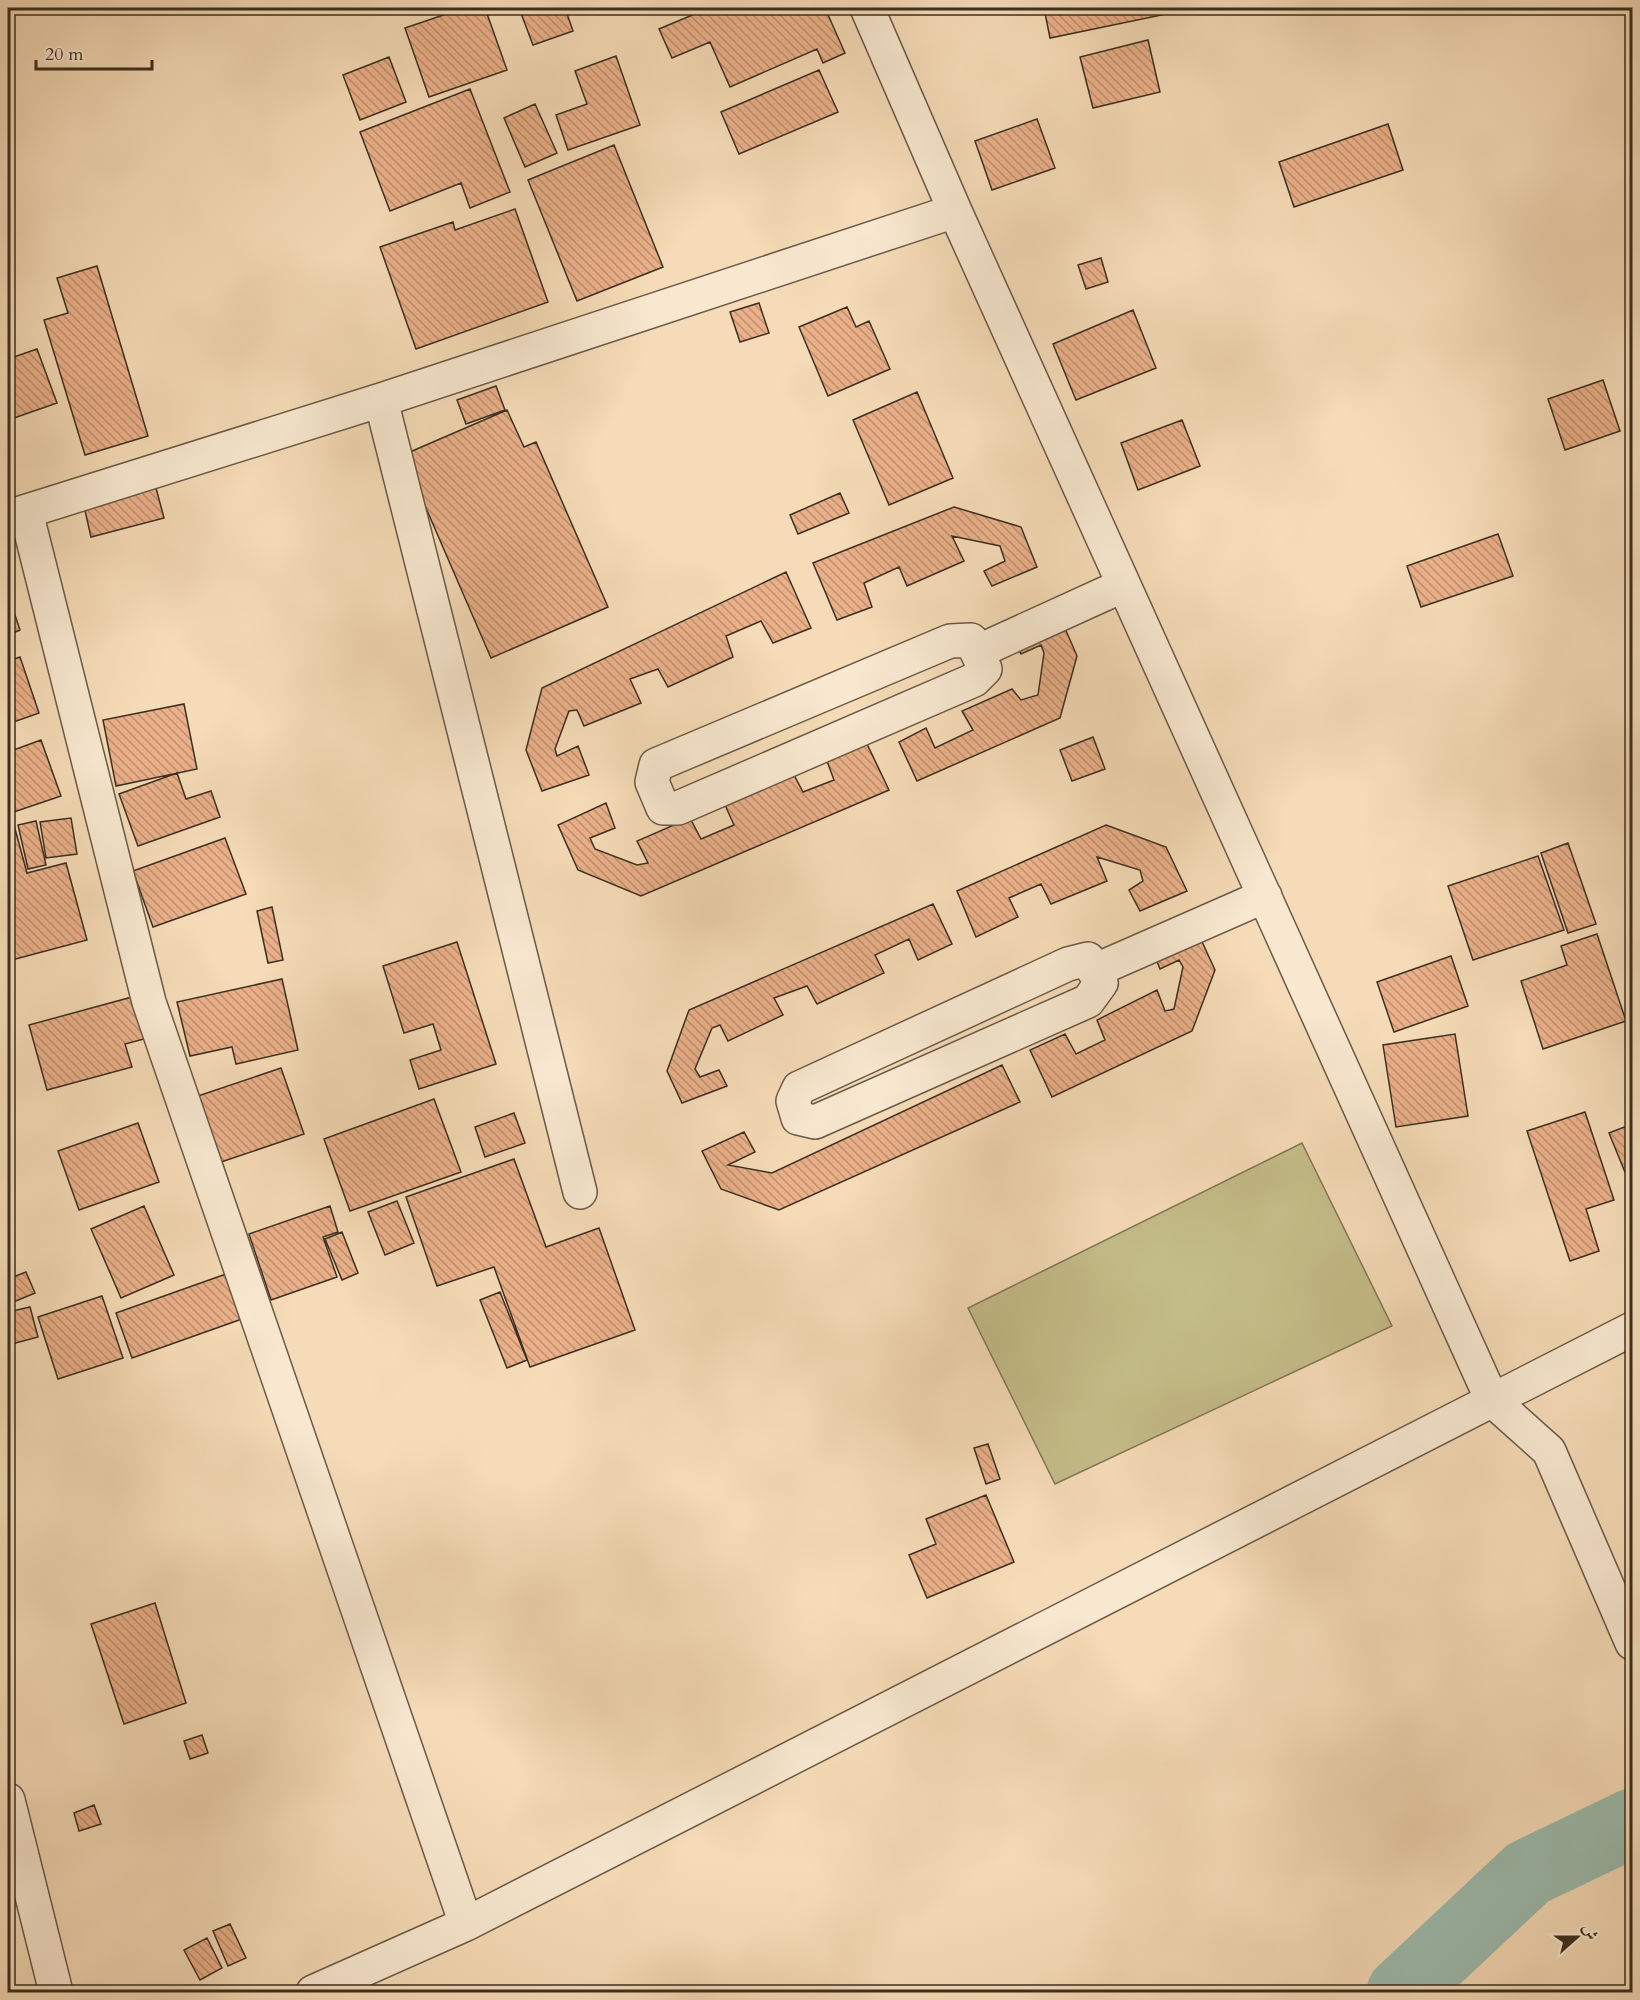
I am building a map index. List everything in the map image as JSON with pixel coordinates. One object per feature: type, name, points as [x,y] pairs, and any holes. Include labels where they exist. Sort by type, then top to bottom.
[{"type":"street","points":[[867,8],[955,211],[1492,1400],[1549,1451],[1632,1643]]},
{"type":"street","points":[[466,1924],[149,1002],[17,514],[381,400],[955,211]]},
{"type":"street","points":[[381,400],[580,1192]]},
{"type":"street","points":[[977,652],[1124,585]]},
{"type":"street","points":[[971,640],[977,652],[985,669],[974,680],[678,808],[663,808],[652,782],[656,765],[950,641],[971,640]]},
{"type":"street","points":[[1094,971],[1265,896]]},
{"type":"street","points":[[1088,959],[1094,971],[1101,983],[1088,1001],[815,1122],[798,1118],[793,1101],[799,1088],[1068,964],[1088,959]]},
{"type":"street","points":[[313,1992],[466,1924],[1632,1329]]},
{"type":"street","points":[[8,1800],[56,1992]]},
{"type":"shaded area","points":[[1302,1143],[1392,1326],[1055,1484],[968,1308]]},
{"type":"building","points":[[464,8],[485,8],[507,70],[429,97],[405,28]]},
{"type":"building","points":[[519,8],[565,8],[573,31],[533,45]]},
{"type":"building","points":[[709,8],[825,8],[845,53],[823,63],[817,49],[730,87],[710,42],[672,58],[659,29]]},
{"type":"building","points":[[1044,8],[1180,8],[1181,11],[1050,38]]},
{"type":"building","points":[[1148,40],[1160,92],[1093,108],[1080,57]]},
{"type":"building","points":[[616,56],[640,125],[568,150],[556,115],[587,104],[575,71]]},
{"type":"building","points":[[389,57],[406,102],[360,120],[343,75]]},
{"type":"building","points":[[819,70],[838,112],[739,154],[721,112]]},
{"type":"building","points":[[470,89],[510,192],[470,208],[461,183],[390,211],[360,132]]},
{"type":"building","points":[[535,104],[557,153],[525,167],[504,118]]},
{"type":"building","points":[[1037,119],[1055,168],[992,190],[975,141]]},
{"type":"building","points":[[1388,124],[1403,170],[1294,207],[1279,162]]},
{"type":"building","points":[[614,145],[663,267],[577,301],[528,180]]},
{"type":"building","points":[[515,209],[548,302],[416,349],[380,247],[453,222],[455,230]]},
{"type":"building","points":[[1101,258],[1108,282],[1086,289],[1078,265]]},
{"type":"building","points":[[97,266],[148,436],[85,455],[44,320],[68,313],[57,278]]},
{"type":"building","points":[[759,303],[769,333],[740,342],[730,312]]},
{"type":"building","points":[[847,307],[856,327],[869,321],[890,369],[828,396],[799,327]]},
{"type":"building","points":[[1133,310],[1156,368],[1076,400],[1053,344]]},
{"type":"building","points":[[37,349],[57,403],[14,418],[8,400],[8,359]]},
{"type":"building","points":[[1603,380],[1620,431],[1565,450],[1548,399]]},
{"type":"building","points":[[496,386],[505,410],[466,424],[457,400]]},
{"type":"building","points":[[917,392],[953,478],[889,505],[853,420]]},
{"type":"building","points":[[507,410],[524,447],[536,442],[608,607],[491,658],[403,455]]},
{"type":"building","points":[[1182,420],[1200,466],[1138,490],[1121,443]]},
{"type":"building","points":[[156,488],[164,518],[91,537],[84,506]]},
{"type":"building","points":[[840,493],[849,513],[798,534],[790,515]]},
{"type":"building","points":[[954,507],[1021,527],[1037,567],[992,586],[984,571],[1005,561],[1000,546],[952,536],[964,561],[907,586],[899,567],[864,583],[872,607],[837,620],[813,563]]},
{"type":"building","points":[[1498,534],[1513,576],[1421,607],[1407,566]]},
{"type":"building","points":[[786,572],[811,628],[773,643],[761,621],[726,636],[733,657],[668,687],[658,669],[630,679],[641,703],[584,726],[577,710],[569,711],[555,749],[557,756],[578,746],[589,775],[542,791],[526,750],[542,688]]},
{"type":"building","points":[[8,594],[20,630],[8,635]]},
{"type":"building","points":[[1061,619],[1077,656],[1060,718],[917,781],[899,742],[926,728],[935,748],[973,730],[962,711],[1012,689],[1021,700],[1038,695],[1044,653],[1041,645],[1021,654],[1014,640]]},
{"type":"building","points":[[20,657],[39,713],[8,724],[8,661]]},
{"type":"building","points":[[184,704],[197,769],[116,786],[103,720]]},
{"type":"building","points":[[1093,737],[1105,769],[1072,781],[1060,750]]},
{"type":"building","points":[[41,740],[61,796],[8,814],[8,752]]},
{"type":"building","points":[[867,744],[889,790],[641,896],[578,870],[558,825],[606,803],[615,828],[590,838],[595,849],[637,865],[648,863],[637,841],[690,818],[701,839],[734,825],[725,805],[794,775],[803,792],[834,780],[827,761]]},
{"type":"building","points":[[177,773],[186,799],[211,791],[220,817],[138,846],[119,794]]},
{"type":"building","points":[[71,818],[77,854],[46,858],[40,822]]},
{"type":"building","points":[[36,821],[46,865],[28,869],[18,825]]},
{"type":"building","points":[[14,825],[27,873],[66,863],[87,940],[8,961],[8,827]]},
{"type":"building","points":[[1106,825],[1166,847],[1187,891],[1140,911],[1129,890],[1143,881],[1140,870],[1097,857],[1107,881],[1051,904],[1041,884],[1009,898],[1018,917],[976,937],[957,891]]},
{"type":"building","points":[[225,838],[246,894],[153,927],[133,871]]},
{"type":"building","points":[[1568,843],[1596,924],[1568,933],[1541,853]]},
{"type":"building","points":[[1538,856],[1564,930],[1473,960],[1448,886]]},
{"type":"building","points":[[933,904],[952,944],[918,960],[909,939],[875,955],[884,973],[817,1004],[807,986],[774,998],[783,1015],[728,1041],[720,1025],[712,1028],[695,1069],[700,1077],[719,1070],[727,1086],[682,1103],[667,1071],[689,1010]]},
{"type":"building","points":[[272,907],[283,960],[268,963],[257,911]]},
{"type":"building","points":[[1198,933],[1215,970],[1192,1031],[1052,1097],[1030,1050],[1065,1034],[1076,1054],[1105,1040],[1097,1020],[1157,990],[1165,1011],[1174,1009],[1183,967],[1179,960],[1160,969],[1153,951]]},
{"type":"building","points":[[1597,934],[1626,1021],[1543,1049],[1521,981],[1567,965],[1561,946]]},
{"type":"building","points":[[457,942],[496,1064],[419,1089],[410,1060],[441,1050],[433,1024],[404,1033],[383,966]]},
{"type":"building","points":[[1451,956],[1468,1006],[1394,1032],[1377,982]]},
{"type":"building","points":[[282,979],[298,1050],[236,1064],[232,1047],[190,1056],[177,1002]]},
{"type":"building","points":[[132,997],[144,1039],[125,1044],[132,1067],[47,1090],[29,1025]]},
{"type":"building","points":[[1455,1034],[1468,1116],[1396,1127],[1383,1045]]},
{"type":"building","points":[[1002,1065],[1020,1102],[779,1210],[721,1189],[702,1151],[744,1132],[755,1152],[728,1165],[772,1173]]},
{"type":"building","points":[[281,1068],[304,1134],[218,1163],[195,1097]]},
{"type":"building","points":[[434,1099],[461,1172],[350,1211],[324,1139]]},
{"type":"building","points":[[1585,1112],[1614,1200],[1586,1209],[1599,1251],[1570,1261],[1527,1131]]},
{"type":"building","points":[[514,1113],[525,1143],[485,1157],[475,1127]]},
{"type":"building","points":[[138,1123],[159,1182],[79,1210],[58,1151]]},
{"type":"building","points":[[1632,1124],[1632,1187],[1631,1187],[1609,1133]]},
{"type":"building","points":[[514,1159],[546,1247],[599,1228],[635,1330],[530,1367],[494,1267],[437,1286],[406,1197]]},
{"type":"building","points":[[397,1201],[414,1243],[385,1255],[368,1212]]},
{"type":"building","points":[[144,1206],[174,1275],[121,1298],[91,1229]]},
{"type":"building","points":[[330,1206],[338,1232],[323,1237],[337,1277],[271,1300],[249,1234]]},
{"type":"building","points":[[342,1232],[358,1273],[342,1280],[325,1239]]},
{"type":"building","points":[[26,1272],[35,1293],[11,1303],[8,1296],[8,1279]]},
{"type":"building","points":[[226,1274],[242,1319],[132,1358],[116,1313]]},
{"type":"building","points":[[500,1292],[527,1360],[507,1368],[480,1300]]},
{"type":"building","points":[[102,1296],[123,1358],[58,1379],[38,1317]]},
{"type":"building","points":[[30,1307],[38,1337],[8,1345],[8,1312]]},
{"type":"building","points":[[988,1444],[1000,1479],[986,1484],[974,1448]]},
{"type":"building","points":[[986,1495],[1014,1562],[927,1598],[909,1555],[936,1544],[926,1519]]},
{"type":"building","points":[[155,1603],[186,1703],[124,1724],[91,1624]]},
{"type":"building","points":[[202,1735],[208,1753],[190,1759],[184,1741]]},
{"type":"building","points":[[94,1805],[101,1824],[79,1831],[74,1813]]},
{"type":"building","points":[[230,1924],[246,1958],[228,1966],[213,1931]]},
{"type":"building","points":[[207,1938],[222,1968],[200,1980],[184,1950]]},
{"type":"waterway","points":[[1401,1992],[1528,1873],[1632,1823]]}]
